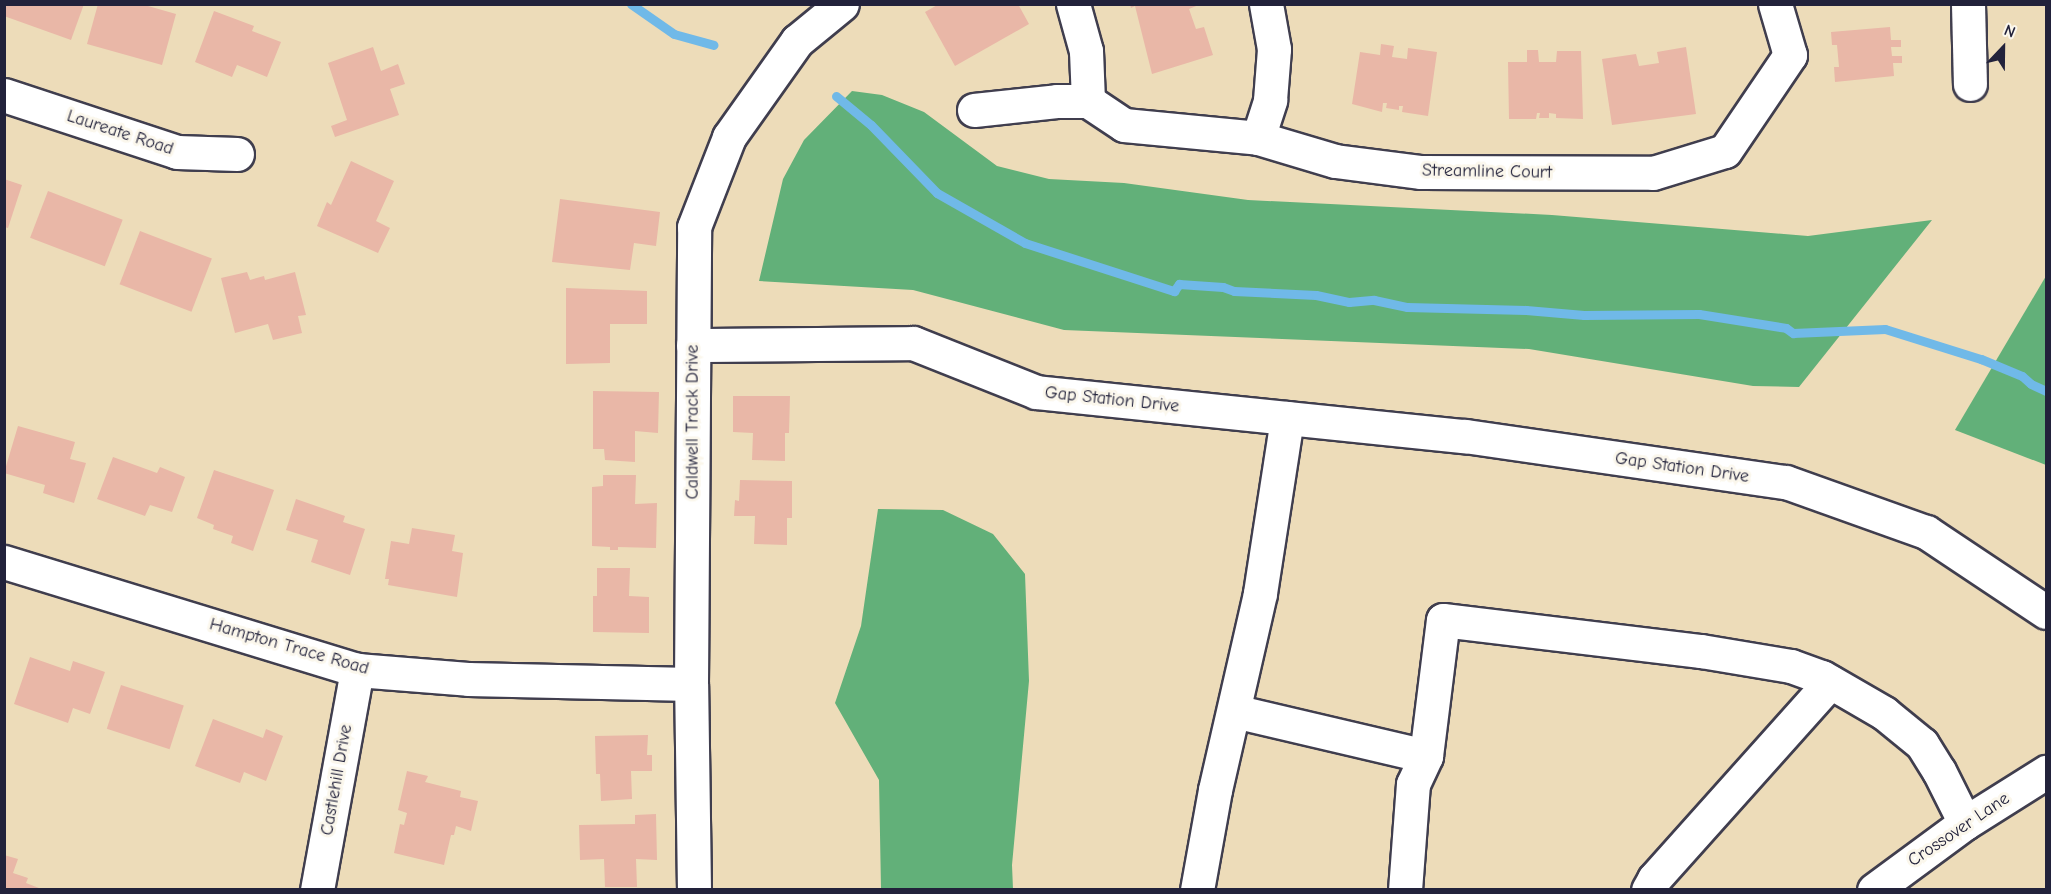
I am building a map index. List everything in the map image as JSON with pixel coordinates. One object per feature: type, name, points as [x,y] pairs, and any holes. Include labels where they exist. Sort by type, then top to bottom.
[{"type":"street","name":"Caldwell Track Drive","points":[[694,890],[691,684],[694,227],[729,137],[797,41],[842,4]]},
{"type":"street","points":[[974,110],[1057,101],[1089,101],[1086,51],[1073,4]]},
{"type":"street","points":[[1258,138],[1270,100],[1274,50],[1266,4]]},
{"type":"street","name":"Streamline Court","points":[[1089,101],[1124,125],[1258,138],[1335,161],[1421,172],[1653,173],[1725,151],[1790,55],[1775,4]]},
{"type":"street","points":[[1968,4],[1970,84]]},
{"type":"street","name":"Laureate Road","points":[[4,95],[177,152],[237,154]]},
{"type":"street","name":"Gap Station Drive","points":[[693,345],[913,343],[1036,392],[1465,436],[1786,482],[1926,532],[2046,612]]},
{"type":"street","points":[[1197,890],[1233,711],[1260,592],[1287,418]]},
{"type":"street","name":"Hampton Trace Road","points":[[4,562],[357,670],[468,679],[691,684]]},
{"type":"street","points":[[1405,890],[1413,784],[1426,756],[1443,620],[1701,651],[1791,666],[1830,682],[1884,714],[1922,744],[1939,771],[1965,823]]},
{"type":"street","name":"Castlehill Drive","points":[[317,890],[357,670]]},
{"type":"street","points":[[1648,890],[1662,870],[1830,682]]},
{"type":"street","points":[[1233,711],[1426,756]]},
{"type":"street","name":"Crossover Lane","points":[[1874,890],[1965,823],[2046,772]]},
{"type":"green space","points":[[852,91],[882,95],[924,112],[997,166],[1049,179],[1124,183],[1248,200],[1552,215],[1808,236],[1932,220],[1799,387],[1753,386],[1529,349],[1064,330],[913,290],[759,281],[783,179],[804,140]]},
{"type":"green space","points":[[2046,276],[2046,465],[1955,430]]},
{"type":"green space","points":[[878,509],[943,510],[993,534],[1025,574],[1029,681],[1012,865],[1013,889],[881,889],[879,780],[835,703],[861,626]]},
{"type":"building","points":[[4,4],[84,4],[71,40],[4,16]]},
{"type":"building","points":[[98,4],[141,4],[176,14],[162,65],[87,44]]},
{"type":"building","points":[[939,4],[1018,4],[1029,24],[955,66],[925,12]]},
{"type":"building","points":[[1130,4],[1201,4],[1189,9],[1196,29],[1204,27],[1213,55],[1152,74],[1135,6],[1131,8]]},
{"type":"building","points":[[214,11],[254,26],[252,31],[281,42],[267,77],[237,65],[232,77],[195,62]]},
{"type":"building","points":[[1890,27],[1891,40],[1901,40],[1901,47],[1891,47],[1892,56],[1902,56],[1902,63],[1893,63],[1894,76],[1835,82],[1834,67],[1839,67],[1837,45],[1832,45],[1831,32]]},
{"type":"building","points":[[1381,44],[1394,46],[1392,57],[1407,59],[1408,48],[1437,52],[1428,116],[1402,112],[1403,106],[1399,106],[1399,110],[1386,108],[1387,103],[1383,103],[1382,112],[1352,104],[1360,52],[1380,55]]},
{"type":"building","points":[[373,47],[381,71],[398,64],[405,84],[390,89],[399,115],[335,137],[331,126],[347,120],[328,63]]},
{"type":"building","points":[[1686,47],[1696,114],[1612,125],[1602,59],[1636,54],[1639,66],[1659,63],[1657,52]]},
{"type":"building","points":[[1527,50],[1538,50],[1539,62],[1556,62],[1557,51],[1581,51],[1583,119],[1556,118],[1556,114],[1549,113],[1549,118],[1539,118],[1540,113],[1537,113],[1536,119],[1509,119],[1508,62],[1527,62]]},
{"type":"building","points":[[351,161],[394,181],[376,221],[390,228],[378,253],[317,226],[327,202],[331,205]]},
{"type":"building","points":[[4,179],[22,185],[8,228],[4,227]]},
{"type":"building","points":[[48,191],[123,220],[105,266],[30,238]]},
{"type":"building","points":[[560,199],[660,212],[656,246],[634,243],[630,270],[552,262]]},
{"type":"building","points":[[140,231],[212,259],[191,312],[120,284]]},
{"type":"building","points":[[247,272],[250,280],[264,276],[265,280],[295,272],[306,315],[298,316],[302,333],[273,340],[268,324],[235,333],[221,278]]},
{"type":"building","points":[[566,288],[647,291],[647,324],[610,324],[610,363],[566,364]]},
{"type":"building","points":[[593,391],[659,392],[658,433],[635,431],[635,462],[605,460],[604,449],[593,449]]},
{"type":"building","points":[[733,396],[790,396],[789,433],[785,433],[785,461],[752,460],[753,433],[733,432]]},
{"type":"building","points":[[18,426],[75,442],[70,459],[86,463],[74,503],[43,493],[45,485],[4,473]]},
{"type":"building","points":[[113,457],[157,473],[160,467],[185,477],[172,512],[150,505],[145,516],[97,499]]},
{"type":"building","points":[[214,470],[274,490],[253,551],[231,543],[233,536],[213,529],[214,525],[197,518]]},
{"type":"building","points":[[603,475],[636,475],[635,504],[657,503],[656,548],[618,547],[618,550],[610,550],[610,547],[592,546],[592,487],[603,486]]},
{"type":"building","points":[[740,480],[792,481],[792,518],[787,518],[787,545],[754,544],[755,516],[734,516],[735,500],[739,501]]},
{"type":"building","points":[[296,499],[345,516],[343,522],[365,529],[350,575],[311,562],[318,540],[286,530]]},
{"type":"building","points":[[412,528],[455,535],[452,551],[463,553],[457,597],[388,585],[389,579],[385,579],[391,541],[409,544]]},
{"type":"building","points":[[597,568],[630,568],[629,596],[649,597],[649,633],[593,632],[593,596],[597,596]]},
{"type":"building","points":[[30,657],[70,671],[73,661],[105,672],[90,714],[73,708],[68,723],[14,704]]},
{"type":"building","points":[[121,685],[184,705],[170,749],[107,729]]},
{"type":"building","points":[[213,719],[263,738],[266,729],[283,736],[266,781],[244,772],[240,783],[195,766]]},
{"type":"building","points":[[648,735],[647,755],[652,755],[652,771],[631,771],[632,799],[601,801],[600,774],[596,774],[595,736]]},
{"type":"building","points":[[407,771],[428,776],[425,782],[461,791],[460,797],[478,801],[471,831],[456,826],[454,835],[451,835],[444,865],[394,853],[400,824],[404,825],[407,813],[398,810]]},
{"type":"building","points":[[656,814],[657,860],[636,859],[637,887],[605,887],[604,859],[580,860],[579,825],[635,824],[635,815]]},
{"type":"building","points":[[4,855],[18,859],[13,873],[28,878],[26,883],[44,890],[4,890]]},
{"type":"waterway","points":[[631,4],[674,34],[714,45]]},
{"type":"waterway","points":[[836,96],[871,125],[937,193],[1025,243],[1174,291],[1179,284],[1223,287],[1234,291],[1316,295],[1349,302],[1374,300],[1407,307],[1526,310],[1584,315],[1699,314],[1786,328],[1793,333],[1885,329],[1981,359],[2022,376],[2031,384],[2046,391]]}]
